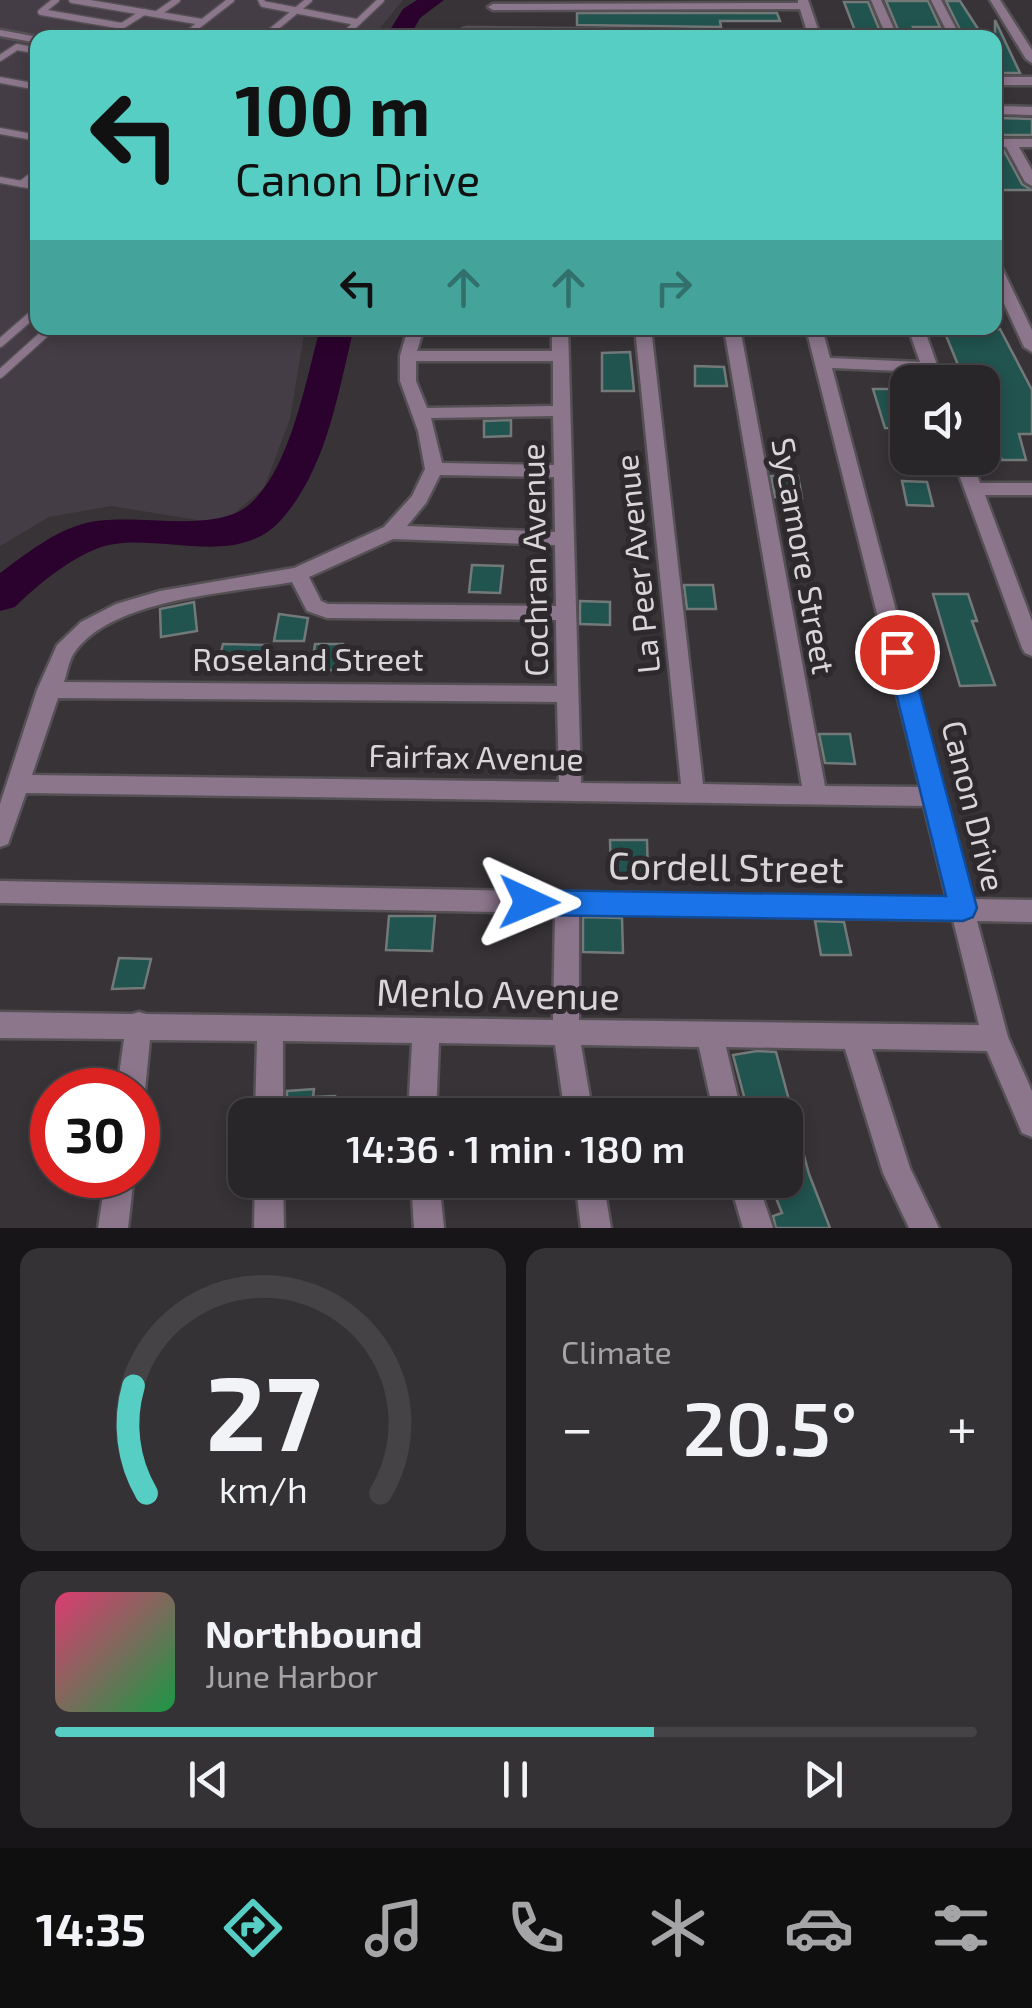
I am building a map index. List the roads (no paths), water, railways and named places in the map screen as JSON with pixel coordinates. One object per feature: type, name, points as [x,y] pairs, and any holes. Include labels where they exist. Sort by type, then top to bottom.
[{"type":"street","points":[[876,0],[889,30]]},
{"type":"street","points":[[936,0],[952,30]]},
{"type":"street","points":[[995,0],[1032,59]]},
{"type":"street","points":[[470,30],[498,3],[804,3],[812,30]]},
{"type":"street","points":[[728,3],[735,30]]},
{"type":"street","points":[[0,33],[30,39]]},
{"type":"street","points":[[1002,82],[1032,82]]},
{"type":"street","points":[[1002,110],[1032,110]]},
{"type":"street","points":[[1003,143],[1032,144]]},
{"type":"street","points":[[1003,143],[1032,182]]},
{"type":"street","points":[[1002,283],[1032,347]]},
{"type":"street","points":[[0,837],[64,650],[88,627],[123,609],[160,598],[298,574],[391,532],[420,499],[434,469],[428,431],[408,381],[408,356],[414,335]]},
{"type":"street","name":"Cochran Avenue","points":[[560,335],[570,792]]},
{"type":"street","name":"La Peer Avenue","points":[[644,335],[693,794]]},
{"type":"street","name":"Sycamore Street","points":[[733,335],[815,795]]},
{"type":"street","name":"Canon Drive","points":[[816,335],[995,1038],[1032,1123]]},
{"type":"street","points":[[918,335],[929,365]]},
{"type":"street","points":[[408,356],[561,356]]},
{"type":"street","points":[[824,363],[890,370]]},
{"type":"street","points":[[420,413],[562,411]]},
{"type":"street","points":[[434,469],[563,472]]},
{"type":"street","points":[[969,475],[1032,648]]},
{"type":"street","points":[[974,489],[1032,489]]},
{"type":"street","points":[[391,532],[564,539]]},
{"type":"street","points":[[298,574],[314,606],[327,611],[566,613]]},
{"type":"street","name":"Roseland Street","points":[[48,690],[568,694]]},
{"type":"street","name":"Fairfax Avenue","points":[[16,784],[934,797]]},
{"type":"street","name":"Cordell Street","points":[[0,892],[1032,911]]},
{"type":"street","points":[[567,903],[566,1032],[576,1098]]},
{"type":"street","points":[[134,1068],[139,1024]]},
{"type":"street","name":"Menlo Avenue","points":[[0,1025],[995,1038]]},
{"type":"street","points":[[269,1098],[270,1028]]},
{"type":"street","points":[[423,1098],[426,1032]]},
{"type":"street","points":[[710,1036],[724,1098]]},
{"type":"street","points":[[855,1037],[898,1173],[924,1228]]},
{"type":"street","points":[[113,1228],[117,1198]]},
{"type":"street","points":[[268,1198],[269,1228]]},
{"type":"street","points":[[426,1198],[429,1228]]},
{"type":"street","points":[[592,1198],[596,1228]]},
{"type":"street","points":[[749,1198],[758,1228]]},
{"type":"lane","points":[[56,0],[40,12],[122,26],[144,12]]},
{"type":"lane","points":[[72,0],[202,22]]},
{"type":"lane","points":[[157,14],[177,0]]},
{"type":"lane","points":[[192,30],[232,0]]},
{"type":"lane","points":[[262,0],[263,4],[294,13],[356,22]]},
{"type":"lane","points":[[273,30],[309,0]]},
{"type":"lane","points":[[349,30],[381,0]]},
{"type":"lane","points":[[0,58],[17,47],[30,49]]},
{"type":"lane","points":[[0,80],[30,86]]},
{"type":"lane","points":[[0,130],[30,136]]},
{"type":"lane","points":[[21,184],[30,177]]},
{"type":"lane","points":[[0,180],[30,186]]},
{"type":"lane","points":[[0,342],[30,310]]},
{"type":"lane","points":[[0,374],[42,335]]},
{"type":"waterway","points":[[402,30],[411,14],[433,0]]},
{"type":"waterway","points":[[0,596],[42,563],[88,536],[132,531],[230,531],[250,524],[266,512],[302,448],[335,335]]}]
